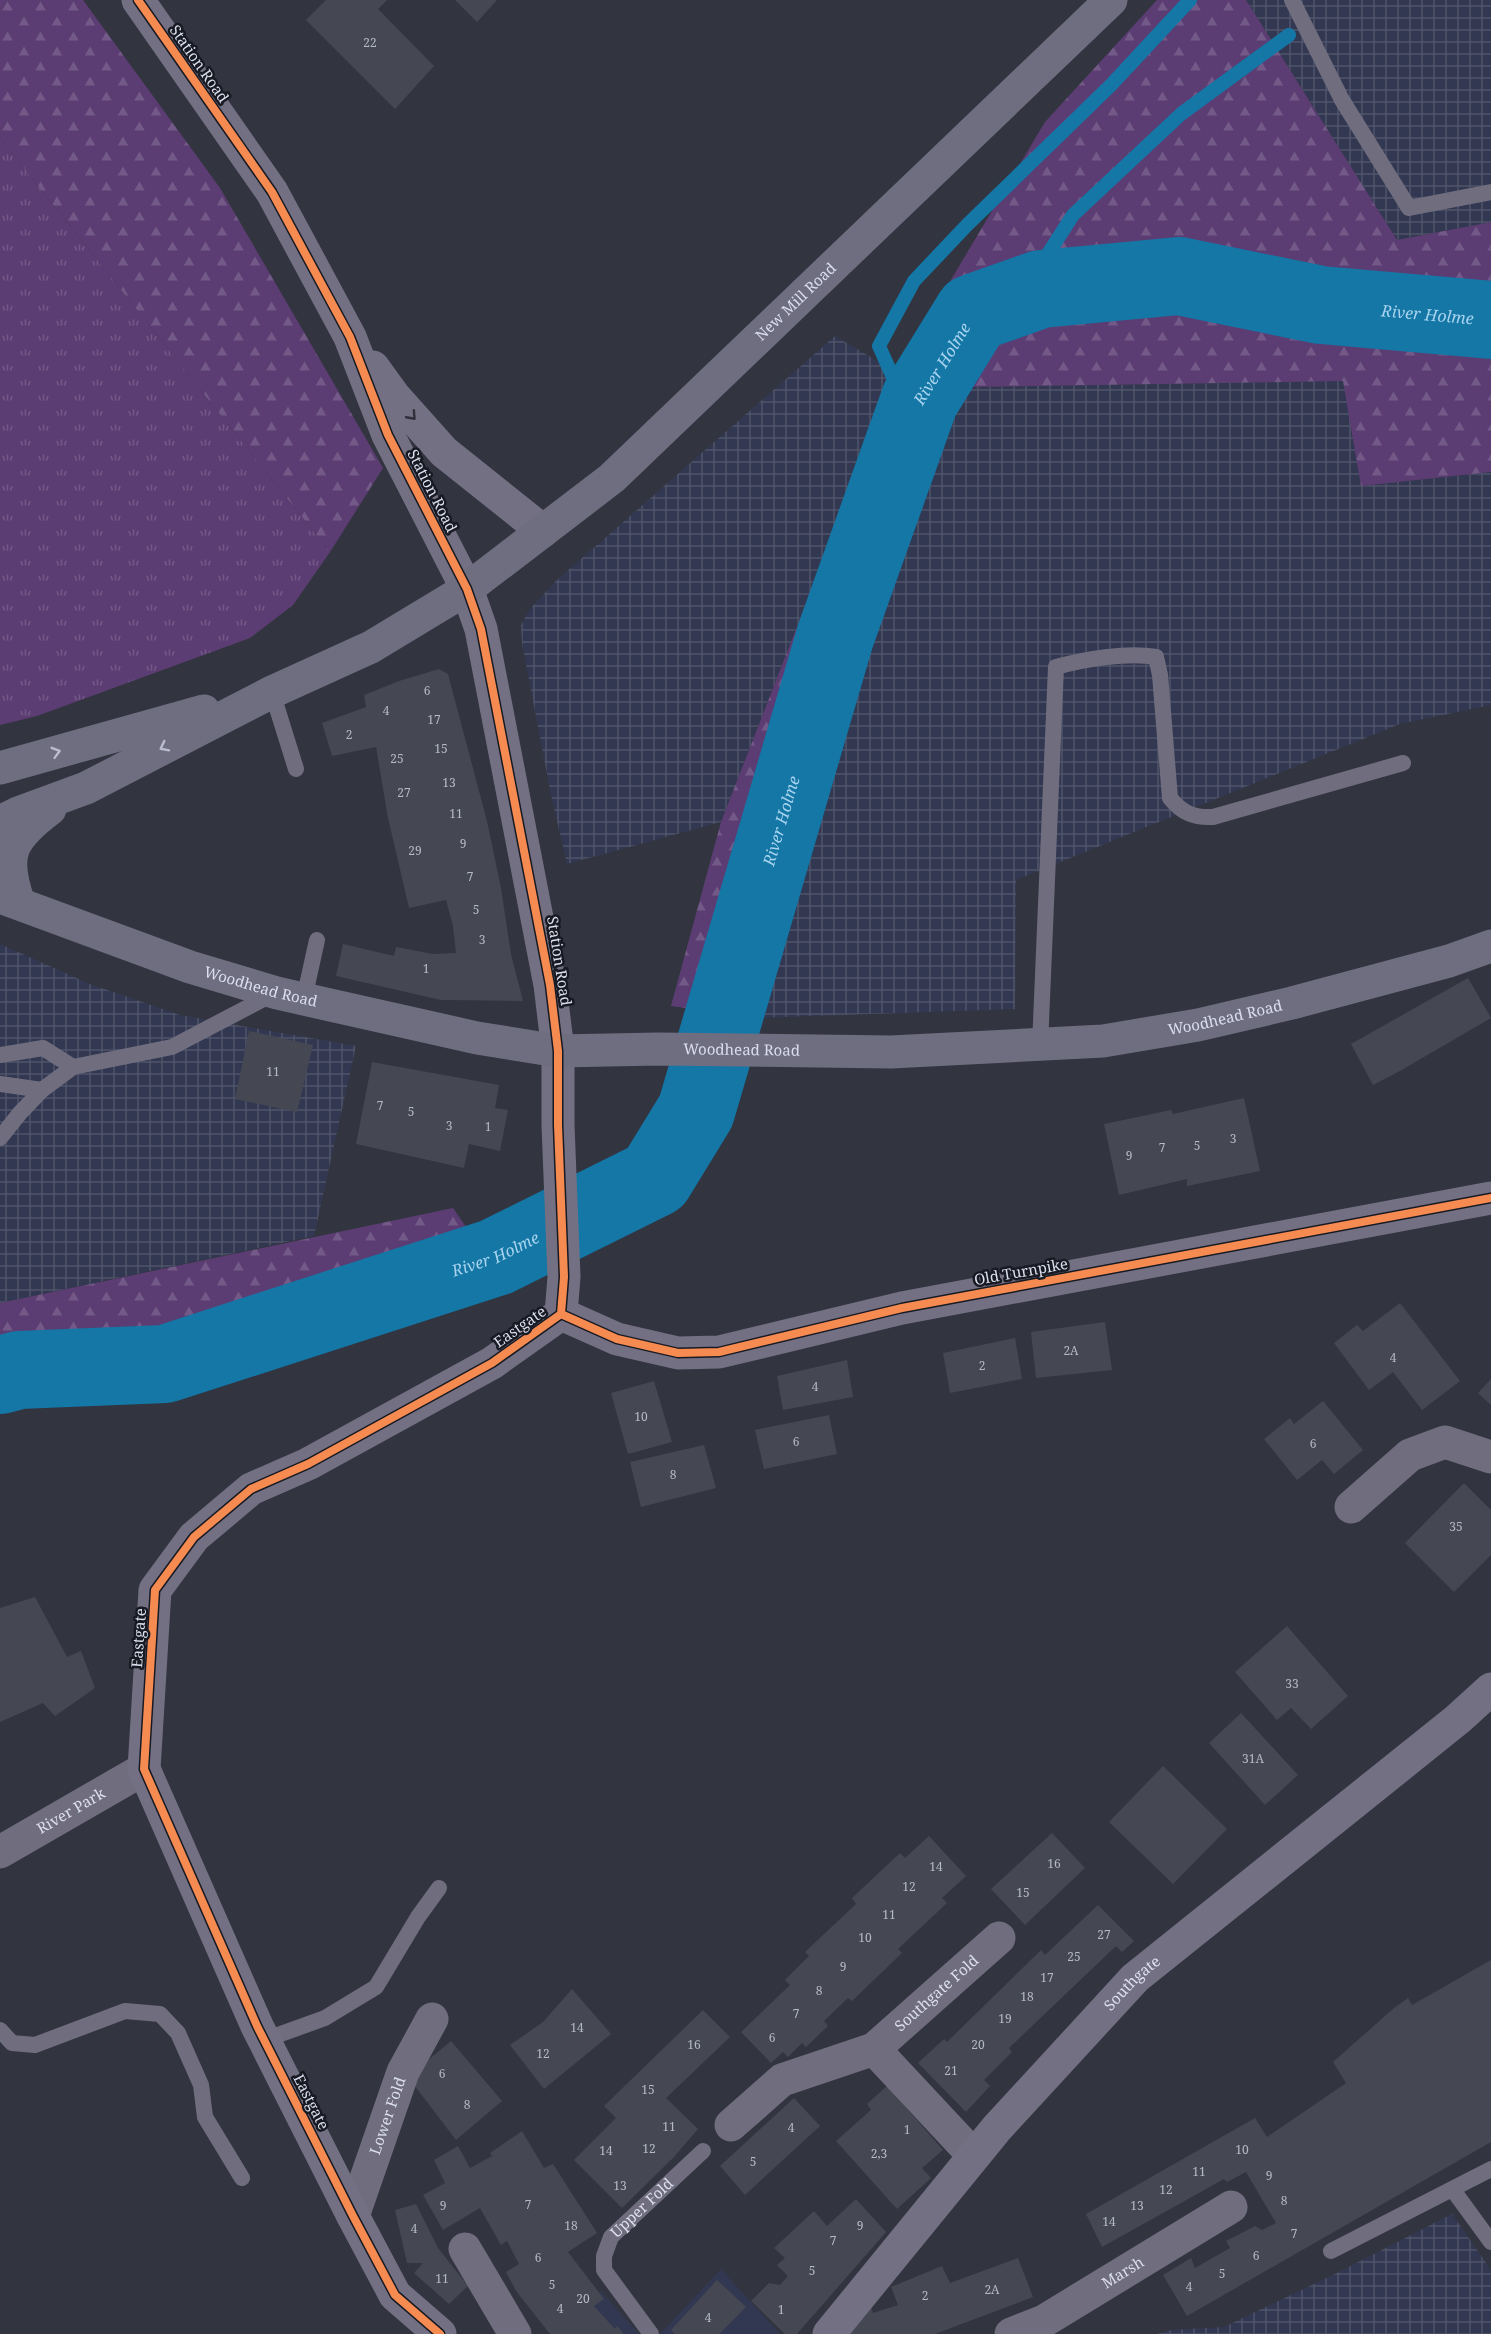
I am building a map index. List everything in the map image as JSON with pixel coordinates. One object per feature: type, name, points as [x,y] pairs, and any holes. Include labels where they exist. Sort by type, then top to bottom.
[{"type":"main road","name":"New Mill Road","points":[[272,692],[371,647],[467,589],[612,478],[1111,0]]},
{"type":"main road","points":[[0,768],[272,692]]},
{"type":"main road","points":[[0,822],[65,796],[272,692]]},
{"type":"main road","points":[[9,900],[11,883],[9,859],[20,835],[65,796]]},
{"type":"main road","name":"Woodhead Road","points":[[9,900],[190,967],[290,996],[466,1036],[558,1051],[762,1049],[891,1052],[1103,1041],[1198,1025],[1314,997],[1449,960],[1491,946]]},
{"type":"street","name":"Station Road","points":[[138,0],[272,192],[350,337],[388,435],[467,589],[481,629],[507,753],[550,985],[558,1051]]},
{"type":"street","name":"Station Road","points":[[350,337],[394,396],[444,452],[543,531]]},
{"type":"street","name":"Eastgate","points":[[440,2334],[395,2295],[353,2216],[264,2040],[144,1769],[155,1590],[194,1537],[251,1490],[308,1464],[492,1363],[561,1314],[564,1277],[558,1051]]},
{"type":"street","name":"Old Turnpike","points":[[561,1314],[617,1339],[678,1353],[719,1352],[902,1308],[1491,1198]]},
{"type":"street","points":[[1351,1507],[1410,1455],[1436,1445],[1445,1442],[1491,1457]]},
{"type":"street","name":"Southgate","points":[[829,2334],[997,2128],[1136,1978],[1458,1719],[1491,1689]]},
{"type":"street","name":"River Park","points":[[0,1852],[144,1769]]},
{"type":"street","name":"Southgate Fold","points":[[731,2126],[782,2080],[874,2049],[999,1938]]},
{"type":"street","name":"Lower Fold","points":[[353,2216],[403,2072],[432,2019]]},
{"type":"street","points":[[874,2049],[974,2156]]},
{"type":"street","name":"Marsh","points":[[1011,2334],[1044,2321],[1231,2207]]},
{"type":"street","points":[[465,2248],[515,2334]]},
{"type":"lane","points":[[1292,0],[1341,100],[1409,208],[1491,192]]},
{"type":"lane","points":[[1040,1046],[1056,667],[1073,662],[1131,656],[1156,657],[1160,675],[1170,798],[1178,807],[1198,818],[1213,817],[1403,763]]},
{"type":"lane","points":[[272,692],[296,769]]},
{"type":"lane","points":[[0,1138],[42,1090],[73,1067],[172,1047],[290,996],[317,940]]},
{"type":"lane","points":[[0,1055],[43,1048],[73,1067]]},
{"type":"lane","points":[[0,1084],[42,1090]]},
{"type":"lane","points":[[264,2040],[325,2018],[376,1987],[418,1917],[439,1888]]},
{"type":"lane","points":[[0,2030],[12,2043],[34,2045],[125,2011],[160,2014],[178,2033],[201,2085],[205,2117],[242,2178]]},
{"type":"lane","name":"Upper Fold","points":[[651,2334],[604,2271],[604,2256],[611,2237],[704,2151]]},
{"type":"lane","points":[[1331,2251],[1491,2169]]},
{"type":"lane","points":[[1453,2190],[1491,2242]]},
{"type":"shaded area","points":[[1246,0],[1491,0],[1491,222],[1397,240]]},
{"type":"shaded area","points":[[835,336],[896,372],[721,822],[567,864],[551,795],[522,643],[521,625],[530,609],[556,581]]},
{"type":"shaded area","points":[[1344,381],[1361,486],[1491,472],[1491,705],[1400,724],[1016,880],[1015,1009],[756,1018],[844,695],[903,512],[966,387]]},
{"type":"shaded area","points":[[0,944],[90,984],[180,1015],[356,1046],[314,1236],[0,1303]]},
{"type":"shaded area","points":[[1452,2214],[1491,2270],[1491,2334],[1157,2334],[1171,2330],[1224,2327]]},
{"type":"shaded area","points":[[721,2269],[780,2334],[660,2334]]},
{"type":"shaded area","points":[[601,2291],[639,2334],[557,2334]]},
{"type":"green space","points":[[0,0],[83,0],[220,188],[383,468],[330,552],[0,138]]},
{"type":"green space","points":[[1157,0],[1246,0],[1397,240],[1491,222],[1491,472],[1361,486],[1343,381],[966,387],[903,512],[844,695],[756,1018],[671,1006],[721,822],[896,372],[1045,122]]},
{"type":"green space","points":[[0,138],[330,552],[293,605],[250,638],[37,716],[0,725]]},
{"type":"green space","points":[[453,1208],[506,1285],[268,1361],[0,1410],[0,1303]]},
{"type":"building","points":[[326,0],[387,0],[378,9],[434,66],[395,109],[306,20]]},
{"type":"building","points":[[455,0],[497,0],[477,22]]},
{"type":"building","points":[[439,669],[448,674],[487,821],[501,888],[511,954],[523,1001],[441,1000],[336,976],[343,944],[394,956],[396,947],[433,954],[456,953],[453,926],[446,900],[409,908],[388,818],[376,747],[332,756],[322,723],[366,707],[364,695]]},
{"type":"building","points":[[1468,978],[1491,1018],[1373,1085],[1351,1044]]},
{"type":"building","points":[[249,1031],[313,1045],[297,1112],[235,1099]]},
{"type":"building","points":[[372,1062],[499,1085],[495,1108],[508,1110],[500,1151],[469,1144],[464,1168],[356,1144]]},
{"type":"building","points":[[1244,1098],[1260,1171],[1187,1186],[1187,1179],[1119,1195],[1104,1124],[1171,1110],[1173,1114]]},
{"type":"building","points":[[1400,1303],[1460,1381],[1422,1410],[1393,1372],[1369,1390],[1334,1343],[1357,1325],[1363,1331]]},
{"type":"building","points":[[1105,1322],[1112,1370],[1036,1378],[1031,1332]]},
{"type":"building","points":[[1015,1338],[1022,1379],[950,1393],[943,1353]]},
{"type":"building","points":[[847,1360],[853,1397],[783,1410],[777,1376]]},
{"type":"building","points":[[1491,1379],[1491,1405],[1478,1393]]},
{"type":"building","points":[[654,1381],[672,1442],[628,1454],[611,1393]]},
{"type":"building","points":[[1323,1401],[1363,1450],[1334,1474],[1322,1460],[1297,1480],[1264,1439],[1290,1418],[1294,1424]]},
{"type":"building","points":[[829,1415],[837,1454],[764,1469],[755,1430]]},
{"type":"building","points":[[704,1445],[716,1488],[641,1507],[630,1462]]},
{"type":"building","points":[[1464,1483],[1491,1510],[1491,1555],[1454,1592],[1405,1543]]},
{"type":"building","points":[[35,1597],[67,1657],[81,1651],[95,1688],[55,1716],[43,1703],[0,1722],[0,1608]]},
{"type":"building","points":[[1287,1626],[1348,1696],[1311,1729],[1291,1708],[1277,1720],[1235,1672]]},
{"type":"building","points":[[1241,1713],[1298,1775],[1265,1805],[1209,1743]]},
{"type":"building","points":[[1163,1766],[1227,1829],[1173,1884],[1109,1822]]},
{"type":"building","points":[[1052,1833],[1085,1868],[1025,1925],[991,1889]]},
{"type":"building","points":[[929,1836],[966,1876],[942,1898],[947,1903],[898,1949],[902,1953],[852,2001],[848,1998],[824,2021],[828,2026],[806,2047],[802,2043],[788,2057],[783,2052],[771,2063],[741,2032],[790,1985],[785,1980],[809,1956],[805,1952],[856,1904],[852,1898],[900,1853],[905,1858]]},
{"type":"building","points":[[1098,1905],[1134,1941],[1122,1952],[1116,1946],[1009,2048],[1012,2052],[984,2080],[990,2086],[966,2112],[918,2063],[944,2039],[947,2042],[1041,1950],[1045,1955]]},
{"type":"building","points":[[1491,1960],[1491,2142],[1187,2316],[1163,2275],[1191,2258],[1195,2268],[1230,2248],[1226,2241],[1255,2226],[1262,2230],[1276,2223],[1246,2172],[1227,2182],[1224,2179],[1102,2247],[1086,2214],[1255,2118],[1267,2137],[1346,2083],[1333,2062],[1394,2008],[1408,1998],[1412,2005]]},
{"type":"building","points":[[572,1989],[611,2034],[544,2089],[510,2045],[543,2022]]},
{"type":"building","points":[[703,2010],[730,2037],[666,2098],[698,2129],[674,2157],[622,2208],[574,2160],[616,2118],[604,2106]]},
{"type":"building","points":[[451,2041],[502,2101],[456,2140],[408,2077]]},
{"type":"building","points":[[887,2086],[943,2150],[922,2168],[931,2178],[897,2209],[836,2141],[871,2110],[867,2104]]},
{"type":"building","points":[[794,2098],[820,2126],[745,2195],[720,2166]]},
{"type":"building","points":[[522,2131],[544,2168],[553,2164],[597,2233],[568,2252],[604,2299],[594,2306],[615,2329],[617,2326],[624,2334],[550,2334],[516,2291],[506,2272],[519,2264],[507,2241],[501,2245],[480,2208],[443,2230],[423,2195],[445,2183],[434,2160],[458,2146],[470,2168],[492,2156],[490,2153]]},
{"type":"building","points":[[856,2199],[886,2232],[797,2334],[785,2334],[751,2301],[769,2283],[780,2285],[788,2276],[777,2265],[785,2258],[774,2248],[814,2211],[827,2226]]},
{"type":"building","points":[[416,2204],[438,2248],[468,2286],[449,2304],[414,2273],[423,2263],[407,2263],[395,2210]]},
{"type":"building","points":[[1018,2258],[1033,2297],[935,2334],[839,2334],[870,2305],[873,2313],[898,2305],[891,2287],[942,2266],[950,2283]]},
{"type":"building","points":[[717,2280],[746,2307],[719,2334],[675,2334],[671,2330]]},
{"type":"waterway","points":[[920,399],[899,391],[879,346],[914,281],[967,225],[1111,85],[1190,0]]},
{"type":"waterway","points":[[1041,289],[1046,257],[1073,215],[1181,114],[1289,35]]},
{"type":"waterway","name":"River Holme","points":[[0,1375],[19,1370],[165,1364],[496,1257],[655,1178],[696,1111],[835,637],[920,399],[973,313],[1041,289],[1179,276],[1321,305],[1491,320]]},
{"type":"cycle path","points":[[138,0],[272,192],[350,337],[388,435],[467,589],[481,629],[550,985],[558,1051],[558,1125],[564,1277],[561,1314],[492,1363],[308,1464],[251,1489],[194,1537],[155,1590],[144,1769],[257,2026],[353,2216],[395,2295],[440,2334]]},
{"type":"cycle path","points":[[561,1314],[617,1339],[678,1353],[719,1352],[902,1308],[1491,1198]]}]
